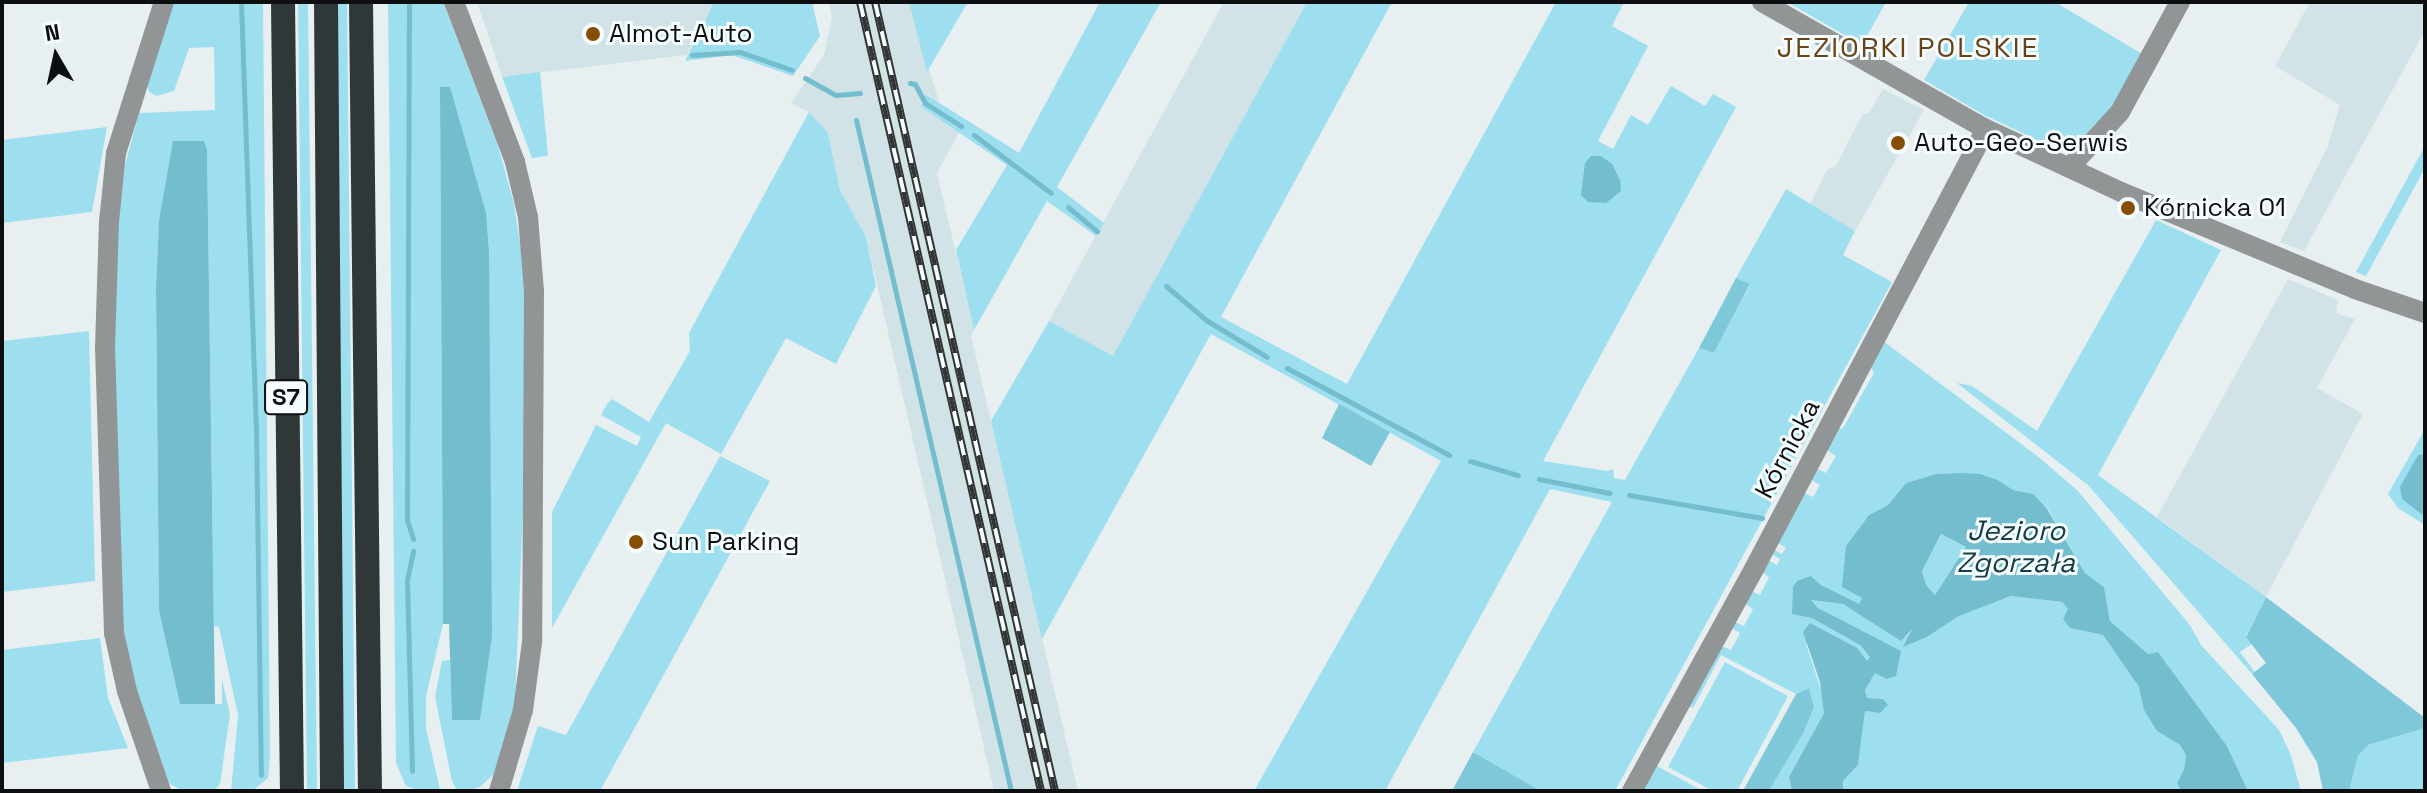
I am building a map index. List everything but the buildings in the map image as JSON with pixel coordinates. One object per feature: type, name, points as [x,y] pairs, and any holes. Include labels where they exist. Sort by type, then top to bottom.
[{"type":"highway","name":"S7","points":[[283,2],[292,791]]},
{"type":"highway","points":[[326,2],[332,791]]},
{"type":"highway","points":[[361,2],[370,791]]},
{"type":"street","points":[[161,791],[127,691],[113,624],[105,348],[109,222],[116,153],[164,2]]},
{"type":"street","points":[[454,2],[515,162],[528,217],[534,291],[532,642],[523,710],[499,791]]},
{"type":"street","points":[[1762,2],[1986,129],[2340,283],[2425,313]]},
{"type":"street","points":[[2070,167],[2120,112],[2180,2]]},
{"type":"street","name":"Kórnicka","points":[[1632,791],[1755,567],[1986,129]]},
{"type":"shaded area","points":[[172,2],[263,2],[270,757],[268,778],[252,791],[231,791],[238,715],[219,627],[214,626],[207,149],[204,141],[159,221],[156,286],[159,611],[180,704],[222,704],[222,679],[230,714],[220,784],[214,791],[183,791],[165,781],[130,669],[122,620],[113,319],[116,239],[125,165],[139,113],[215,110],[214,47],[189,48],[174,91],[156,96],[149,92],[147,84]]},
{"type":"shaded area","points":[[298,2],[308,2],[317,791],[307,791]]},
{"type":"shaded area","points":[[336,2],[347,2],[355,791],[344,791]]},
{"type":"shaded area","points":[[388,2],[443,2],[498,146],[514,204],[521,251],[526,306],[525,462],[515,703],[497,771],[480,787],[468,790],[456,789],[452,781],[435,697],[442,661],[450,660],[452,720],[440,87],[443,624],[426,696],[426,728],[440,790],[422,791],[406,786],[396,763]]},
{"type":"shaded area","name":"Almot-Auto","points":[[477,2],[714,2],[687,55],[502,77]]},
{"type":"shaded area","points":[[714,2],[812,2],[820,36],[793,76],[732,55],[685,61]]},
{"type":"shaded area","points":[[829,2],[909,2],[939,102],[926,94],[921,107],[959,133],[937,173],[974,329],[971,336],[1078,791],[994,791],[866,237],[840,190],[828,133],[809,112],[791,103],[824,55],[832,17]]},
{"type":"shaded area","points":[[909,2],[968,2],[927,72]]},
{"type":"shaded area","points":[[1100,2],[1161,2],[1057,187],[1104,223],[1096,236],[1047,201],[974,330],[956,250],[1007,165],[921,107],[925,94],[1019,153]]},
{"type":"shaded area","points":[[1224,2],[1307,2],[1113,357],[1049,321]]},
{"type":"shaded area","points":[[1307,2],[1392,2],[1221,317],[1347,384],[1556,2],[1624,2],[1612,26],[1648,46],[1598,141],[1613,149],[1631,115],[1648,125],[1671,86],[1705,106],[1713,94],[1736,107],[1543,461],[1608,471],[1613,469],[1614,478],[1625,480],[1699,348],[1714,353],[1750,285],[1736,278],[1786,189],[1855,231],[1843,255],[1892,282],[1615,791],[1541,791],[1473,752],[1612,502],[1550,489],[1385,791],[1254,791],[1441,461],[1211,334],[1042,639],[991,421],[1049,321],[1113,356]]},
{"type":"shaded area","points":[[1787,2],[1886,2],[1862,45]]},
{"type":"shaded area","points":[[1969,2],[2055,2],[2144,55],[2096,133],[2070,146],[2054,148],[1984,115],[1924,80]]},
{"type":"shaded area","points":[[2310,2],[2425,2],[2425,31],[2304,251],[2280,242],[2327,148],[2340,105],[2275,66]]},
{"type":"shaded area","points":[[540,72],[548,156],[532,158],[502,77]]},
{"type":"shaded area","points":[[1883,89],[1924,110],[1855,231],[1810,204],[1827,170],[1836,166],[1863,113],[1868,114]]},
{"type":"shaded area","points":[[809,112],[828,133],[840,190],[866,237],[876,286],[836,364],[786,338],[721,454],[666,423],[552,628],[552,512],[596,425],[637,446],[641,437],[601,415],[612,399],[649,422],[690,351],[689,333]]},
{"type":"shaded area","points":[[107,127],[92,212],[2,223],[2,140]]},
{"type":"shaded area","points":[[2425,146],[2425,168],[2366,276],[2356,272]]},
{"type":"shaded area","points":[[2156,220],[2221,250],[2098,475],[2266,597],[2246,636],[2252,644],[2240,652],[2255,672],[2252,674],[2088,485],[1957,383],[1972,386],[2037,431]]},
{"type":"shaded area","points":[[1736,278],[1750,284],[1714,353],[1699,348]]},
{"type":"shaded area","points":[[2288,279],[2338,300],[2336,313],[2355,319],[2317,388],[2363,414],[2266,597],[2157,517]]},
{"type":"shaded area","points":[[89,331],[95,581],[2,592],[2,341]]},
{"type":"shaded area","points":[[1883,341],[2036,455],[2077,490],[2190,625],[2201,645],[2279,730],[2290,753],[2301,791],[2248,791],[2227,746],[2158,652],[2148,654],[2110,621],[2104,587],[2085,573],[2047,507],[2032,494],[2013,490],[1998,480],[1958,473],[1936,474],[1906,483],[1888,505],[1869,515],[1846,546],[1862,598],[1859,605],[1821,585],[1811,576],[1806,614],[1860,645],[1870,657],[1867,662],[1806,644],[1824,699],[1824,713],[1789,777],[1792,791],[1769,791],[1804,732],[1814,707],[1809,688],[1796,694],[1721,655],[1693,708],[1687,705],[1722,646],[1731,650],[1740,633],[1732,628],[1735,622],[1744,626],[1753,609],[1744,603],[1751,591],[1760,595],[1769,577],[1761,572],[1768,560],[1777,565],[1780,559],[1771,554],[1774,550],[1782,554],[1786,548],[1778,543],[1802,492],[1813,497],[1820,485],[1812,480],[1818,469],[1826,473],[1836,456],[1825,449],[1836,430],[1843,428],[1874,373],[1870,365]]},
{"type":"shaded area","points":[[1339,404],[1390,432],[1371,466],[1322,438]]},
{"type":"shaded area","points":[[2425,429],[2425,525],[2398,508],[2388,494]]},
{"type":"shaded area","points":[[720,456],[770,481],[600,791],[517,791],[538,726],[566,735]]},
{"type":"shaded area","points":[[1941,534],[1966,547],[1935,595],[1926,585],[1922,571]]},
{"type":"shaded area","points":[[2011,596],[2062,602],[2068,608],[2070,628],[2103,635],[2139,687],[2157,731],[2180,745],[2186,755],[2177,783],[2181,791],[1843,791],[1843,781],[1858,765],[1865,711],[1874,712],[1883,699],[1867,698],[1865,690],[1875,672],[1897,669],[1900,652],[1818,608],[1811,600],[1843,604],[1904,638],[1913,629],[1905,646],[1927,637],[1959,616]]},
{"type":"shaded area","points":[[2266,597],[2425,718],[2425,728],[2368,745],[2358,756],[2349,791],[2323,791],[2317,762],[2296,728],[2252,674],[2266,663],[2246,637]]},
{"type":"shaded area","points":[[100,638],[108,698],[128,748],[2,763],[2,650]]},
{"type":"shaded area","points":[[1725,662],[1788,696],[1737,791],[1713,791],[1668,767]]},
{"type":"shaded area","points":[[1809,688],[1814,707],[1804,732],[1769,791],[1743,791],[1796,694]]},
{"type":"shaded area","points":[[2425,728],[2425,791],[2349,791],[2358,756],[2368,745]]},
{"type":"shaded area","points":[[1473,752],[1541,791],[1452,791]]},
{"type":"shaded area","points":[[1655,765],[1703,791],[1641,791]]},
{"type":"water","points":[[440,87],[450,87],[486,213],[489,253],[492,636],[480,720],[452,720],[449,624],[443,624]]},
{"type":"water","points":[[173,141],[204,141],[207,149],[215,704],[180,704],[159,611],[156,286],[159,221]]},
{"type":"water","points":[[1591,156],[1601,156],[1612,164],[1620,180],[1621,191],[1606,203],[1588,202],[1581,195],[1585,163]]},
{"type":"water","points":[[2425,454],[2425,517],[2402,499],[2400,487],[2418,455]]},
{"type":"water","name":"Jezioro Zgorzała","points":[[1936,474],[1980,474],[1998,480],[2013,490],[2033,494],[2046,507],[2085,573],[2104,587],[2110,621],[2148,654],[2158,652],[2227,746],[2248,791],[2181,791],[2177,783],[2186,755],[2180,745],[2157,731],[2144,710],[2139,687],[2103,635],[2070,628],[2063,619],[2068,609],[2062,602],[2011,596],[1959,616],[1927,637],[1903,647],[1912,629],[1901,641],[1843,604],[1811,600],[1818,608],[1901,651],[1896,676],[1887,679],[1875,673],[1865,690],[1867,698],[1883,699],[1888,705],[1880,713],[1865,711],[1858,765],[1843,781],[1843,791],[1792,791],[1789,777],[1824,713],[1820,682],[1803,632],[1810,623],[1857,648],[1867,661],[1870,657],[1860,645],[1812,618],[1792,614],[1793,587],[1797,581],[1811,576],[1821,585],[1859,604],[1862,598],[1842,587],[1846,546],[1869,515],[1888,505],[1906,483]],"holes":[[[1941,534],[1966,547],[1935,595],[1926,585],[1922,571]]]},
{"type":"waterway","points":[[241,2],[256,426],[261,775]]},
{"type":"waterway","points":[[409,2],[407,520],[413,539]]},
{"type":"waterway","points":[[692,55],[740,52],[792,70]]},
{"type":"waterway","points":[[805,78],[836,95],[860,93]]},
{"type":"waterway","points":[[910,83],[915,84],[925,103],[961,126]]},
{"type":"waterway","points":[[856,120],[1011,791]]},
{"type":"waterway","points":[[974,135],[1051,193]]},
{"type":"waterway","points":[[1068,207],[1097,231]]},
{"type":"waterway","points":[[1166,286],[1206,320],[1267,357]]},
{"type":"waterway","points":[[1287,368],[1449,455]]},
{"type":"waterway","points":[[1470,461],[1518,475]]},
{"type":"waterway","points":[[1539,479],[1610,493]]},
{"type":"waterway","points":[[1629,495],[1762,518]]},
{"type":"waterway","points":[[412,771],[407,580],[413,551]]},
{"type":"railway","points":[[860,2],[1041,791]]},
{"type":"railway","points":[[875,2],[1055,791]]},
{"type":"place","name":"Almot-Auto","points":[[593,34]]},
{"type":"place","name":"Auto-Geo-Serwis","points":[[1898,143]]},
{"type":"place","name":"Kórnicka 01","points":[[2128,208]]},
{"type":"place","name":"Sun Parking","points":[[636,542]]},
{"type":"district","name":"JEZIORKI POLSKIE","points":[[1908,47]]}]
